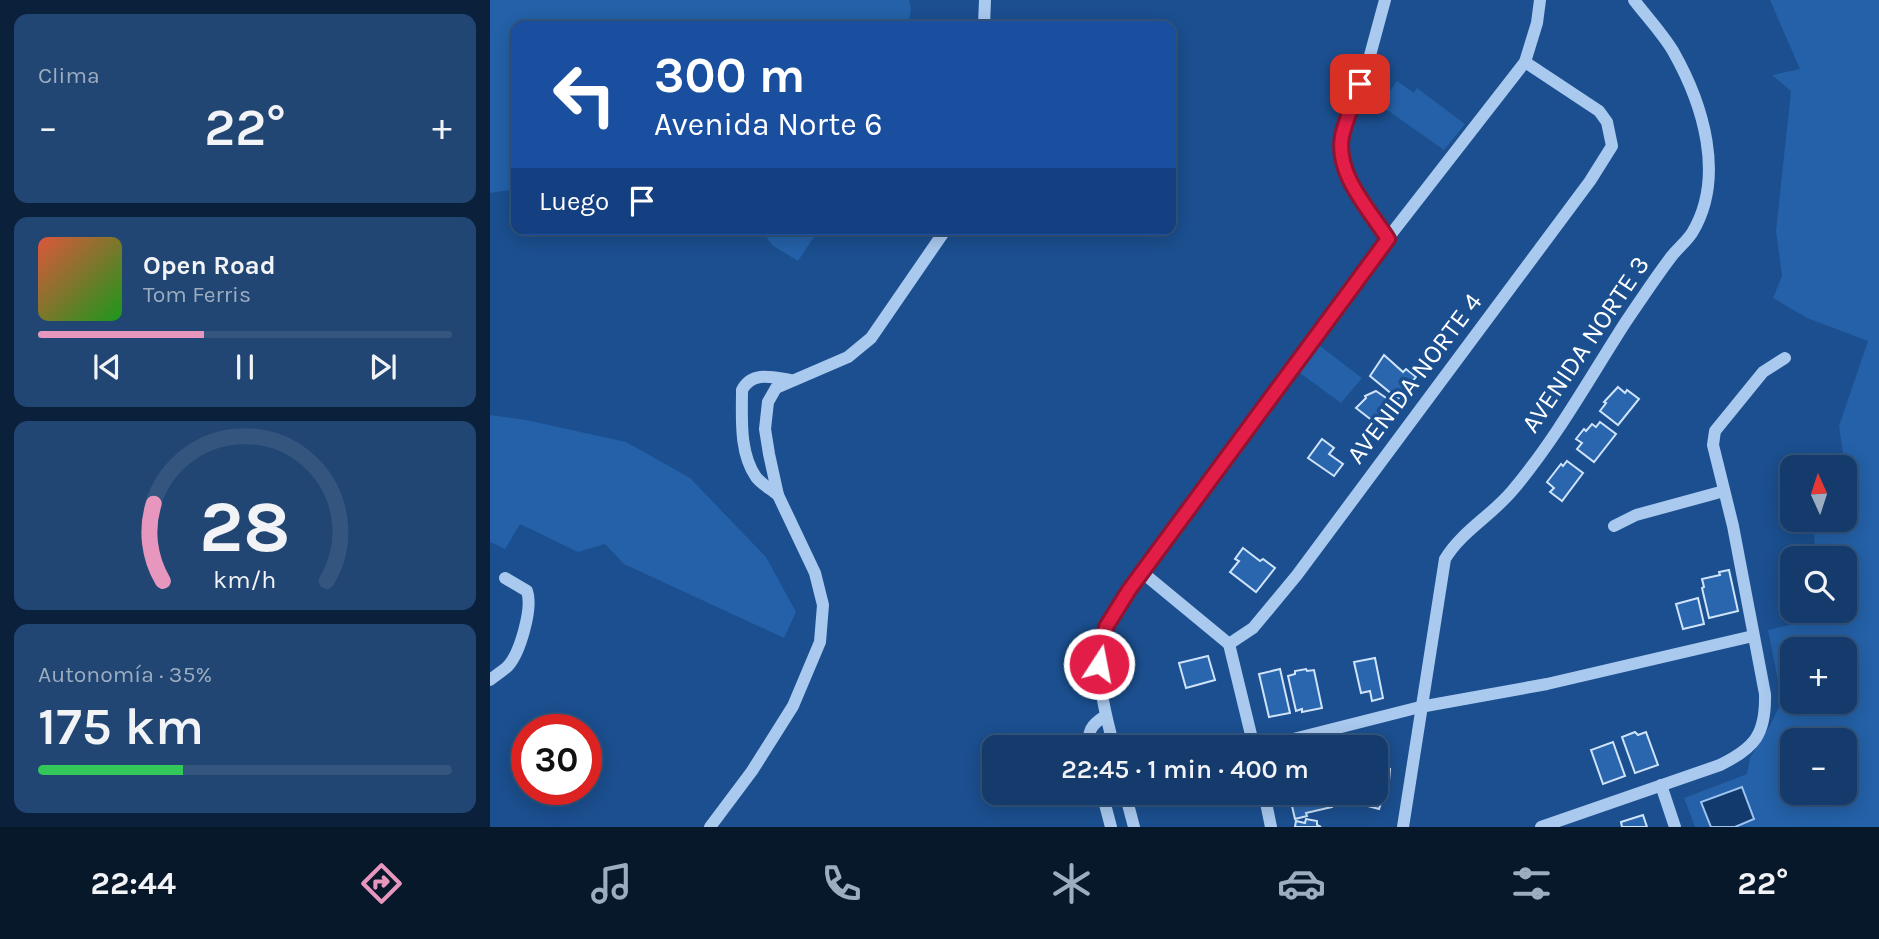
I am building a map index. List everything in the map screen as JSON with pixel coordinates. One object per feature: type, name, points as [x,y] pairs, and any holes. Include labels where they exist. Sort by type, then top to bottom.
[{"type":"street","points":[[984,21],[985,0]]},
{"type":"street","points":[[1385,0],[1342,134],[1341,149],[1350,181],[1388,239]]},
{"type":"street","points":[[1111,735],[1105,716],[1099,664],[1106,627],[1129,590],[1388,239],[1525,62],[1537,23],[1540,0]]},
{"type":"street","name":"AVENIDA NORTE 3","points":[[1403,827],[1445,559],[1455,542],[1511,493],[1533,463],[1576,403],[1626,322],[1671,257],[1691,234],[1708,194],[1708,150],[1693,91],[1672,49],[1634,0]]},
{"type":"street","name":"AVENIDA NORTE 4","points":[[1229,644],[1253,628],[1297,575],[1606,158],[1612,146],[1611,134],[1607,122],[1598,111],[1525,62]]},
{"type":"street","points":[[710,827],[752,771],[793,706],[820,642],[822,605],[815,573],[778,495],[765,429],[768,402],[776,388],[848,356],[872,338],[942,235]]},
{"type":"street","points":[[1541,827],[1720,765],[1747,751],[1758,733],[1765,715],[1765,694],[1713,445],[1715,431],[1763,372],[1785,358]]},
{"type":"street","points":[[778,495],[757,478],[748,459],[743,439],[742,390],[752,379],[765,375],[790,380]]},
{"type":"street","points":[[1614,526],[1636,515],[1724,491]]},
{"type":"street","points":[[1143,573],[1229,644],[1251,735]]},
{"type":"street","points":[[490,680],[509,665],[517,653],[529,606],[527,591],[505,578]]},
{"type":"street","points":[[1308,735],[1420,706],[1547,684],[1753,636]]},
{"type":"street","points":[[1088,735],[1092,725],[1105,716]]},
{"type":"street","points":[[1661,785],[1675,827]]},
{"type":"street","points":[[1105,805],[1111,827]]},
{"type":"street","points":[[1128,805],[1134,827]]},
{"type":"street","points":[[1266,805],[1271,827]]},
{"type":"shaded area","points":[[490,0],[909,0],[909,21],[511,21],[511,190],[490,193]]},
{"type":"shaded area","points":[[1770,0],[1879,0],[1879,827],[1695,827],[1684,798],[1747,774],[1750,758],[1780,704],[1780,714],[1857,714],[1857,637],[1780,637],[1780,690],[1768,630],[1799,623],[1857,623],[1857,546],[1815,546],[1814,534],[1857,532],[1857,455],[1843,455],[1839,426],[1868,341],[1807,318],[1773,298],[1782,276],[1776,231],[1791,91],[1772,75],[1800,69]]},
{"type":"shaded area","points":[[1397,81],[1414,93],[1417,88],[1465,124],[1444,150],[1380,105]]},
{"type":"shaded area","points":[[765,235],[815,235],[798,261],[772,245]]},
{"type":"shaded area","points":[[1320,346],[1362,378],[1341,403],[1300,373]]},
{"type":"shaded area","points":[[490,415],[526,420],[626,442],[690,478],[766,557],[796,612],[784,638],[624,564],[605,544],[578,552],[520,524],[505,549],[490,542]]},
{"type":"shaded area","points":[[1742,787],[1754,819],[1735,827],[1711,827],[1701,802]]},
{"type":"building","points":[[1384,355],[1403,372],[1406,369],[1416,377],[1398,399],[1370,376]]},
{"type":"building","points":[[1618,387],[1639,399],[1618,425],[1600,411],[1606,403],[1604,402]]},
{"type":"building","points":[[1376,391],[1395,404],[1387,414],[1384,412],[1379,418],[1382,420],[1378,425],[1356,408],[1365,396]]},
{"type":"building","points":[[1600,422],[1616,434],[1594,462],[1577,449],[1582,443],[1576,439],[1584,429],[1586,431],[1592,424],[1596,427]]},
{"type":"building","points":[[1322,439],[1334,448],[1329,454],[1343,464],[1334,476],[1308,458]]},
{"type":"building","points":[[1567,461],[1583,473],[1562,501],[1550,492],[1554,488],[1547,482],[1561,464],[1563,466]]},
{"type":"building","points":[[1243,548],[1275,568],[1256,592],[1230,572],[1239,561],[1235,559]]},
{"type":"building","points":[[1729,570],[1738,611],[1709,618],[1702,579]]},
{"type":"building","points":[[1698,598],[1704,624],[1683,629],[1676,604]]},
{"type":"building","points":[[1208,656],[1215,680],[1186,688],[1179,663]]},
{"type":"building","points":[[1375,658],[1383,698],[1372,701],[1370,691],[1361,693],[1354,662]]},
{"type":"building","points":[[1280,669],[1290,713],[1269,717],[1259,674]]},
{"type":"building","points":[[1314,670],[1322,708],[1302,712],[1302,709],[1296,711],[1288,676],[1295,674],[1295,671]]},
{"type":"building","points":[[1635,732],[1638,735],[1646,732],[1658,765],[1635,773],[1622,737]]},
{"type":"building","points":[[1613,742],[1625,776],[1603,784],[1591,750]]},
{"type":"building","points":[[1292,805],[1332,805],[1332,807],[1306,813],[1307,816],[1295,819]]},
{"type":"building","points":[[1364,805],[1380,805],[1379,809]]},
{"type":"building","points":[[1643,815],[1647,827],[1622,827],[1621,822]]},
{"type":"building","points":[[1306,819],[1317,821],[1317,825],[1321,827],[1295,827],[1296,821],[1305,823]]},
{"type":"route","points":[[1099,664],[1106,627],[1129,590],[1388,239],[1350,181],[1343,162],[1342,134],[1360,84]]}]
